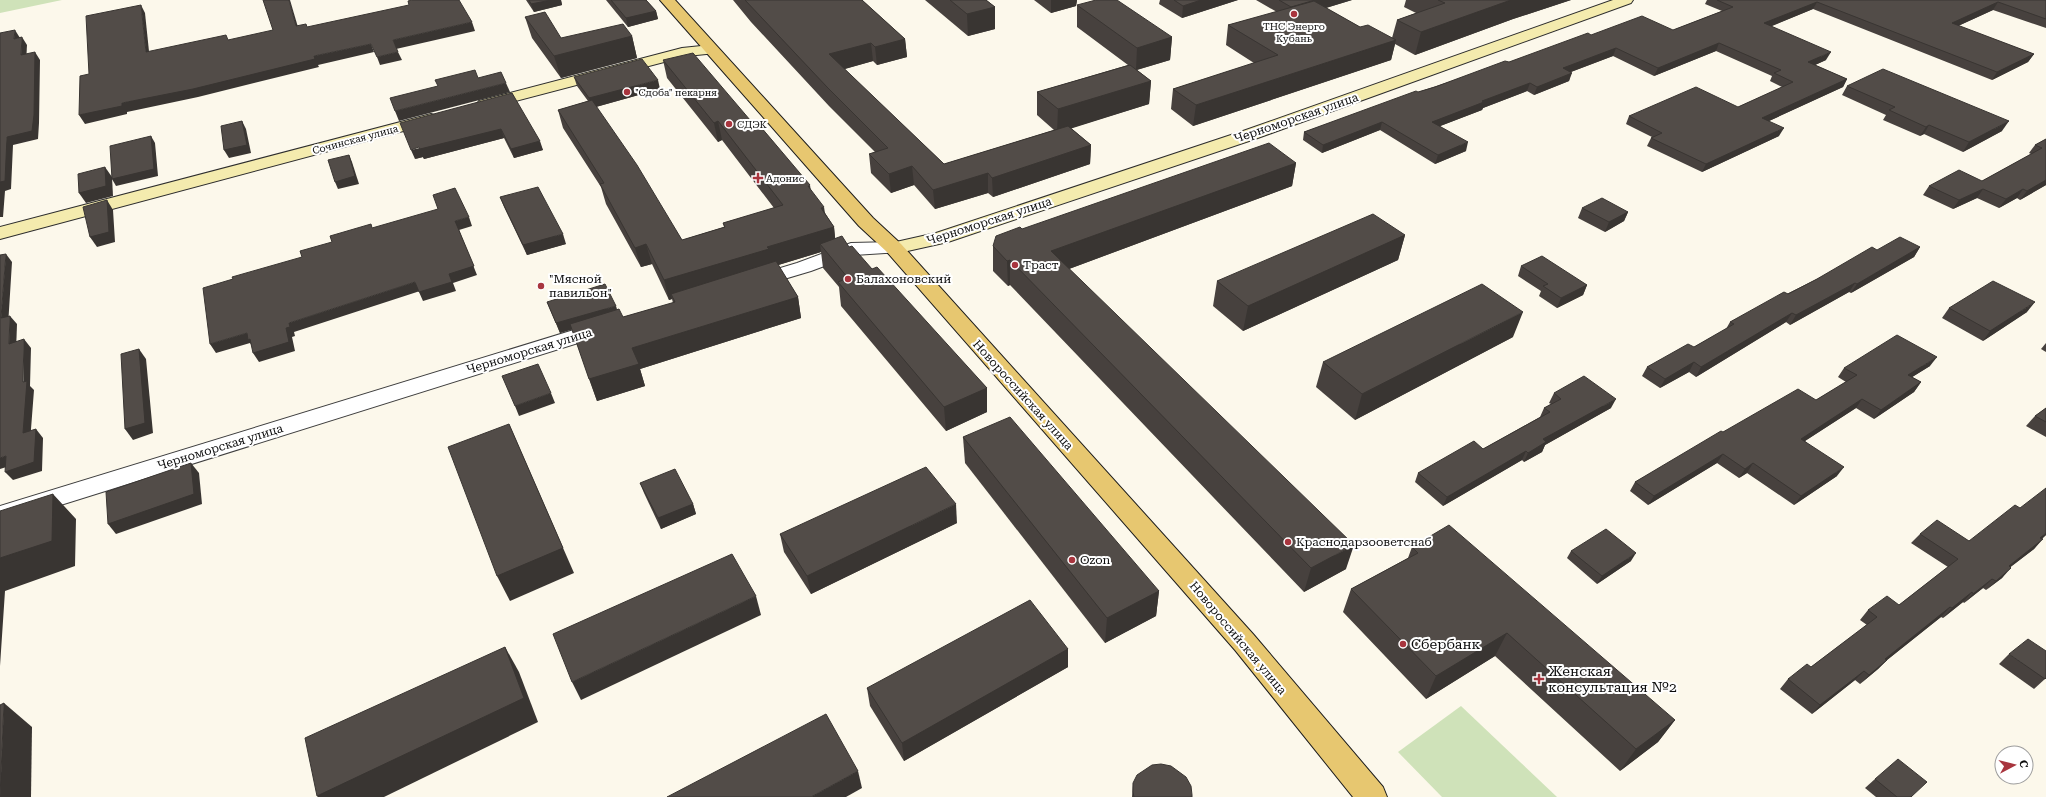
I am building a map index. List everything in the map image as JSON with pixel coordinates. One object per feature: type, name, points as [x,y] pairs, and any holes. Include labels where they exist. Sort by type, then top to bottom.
[{"type":"main road","name":"Новороссийская улица","points":[[667,0],[866,222],[894,248],[923,283],[1244,642],[1338,760],[1370,796]]},
{"type":"main road","name":"Черноморская улица","points":[[894,248],[941,238],[1249,135],[1626,0]]},
{"type":"main road","points":[[471,108],[687,51],[711,50]]},
{"type":"main road","name":"Сочинская улица","points":[[0,233],[448,114]]},
{"type":"street","name":"Черноморская улица","points":[[736,288],[804,267],[851,249],[894,248]]},
{"type":"street","name":"Черноморская улица","points":[[0,515],[623,321]]},
{"type":"green space","points":[[0,0],[62,0],[0,13]]},
{"type":"green space","points":[[1461,706],[1557,797],[1442,797],[1398,752]]},
{"type":"building","points":[[263,0],[289,0],[296,26],[306,24],[307,27],[409,5],[408,1],[412,0],[459,0],[472,22],[393,40],[398,52],[377,57],[371,44],[314,56],[315,59],[193,89],[122,103],[122,106],[79,115],[80,76],[89,74],[86,16],[141,5],[146,52],[226,35],[228,40],[273,30]]},
{"type":"building","points":[[529,0],[551,0],[531,4]]},
{"type":"building","points":[[611,0],[646,0],[656,11],[626,18]]},
{"type":"building","points":[[745,0],[862,0],[905,39],[875,47],[871,43],[829,54],[944,164],[1068,126],[1091,145],[992,178],[988,173],[933,190],[912,166],[889,174],[869,154],[888,148],[827,87]]},
{"type":"building","points":[[950,0],[986,0],[995,7],[967,14]]},
{"type":"building","points":[[1096,0],[1117,0],[1172,37],[1137,48],[1077,5]]},
{"type":"building","points":[[1174,0],[1201,0],[1183,6]]},
{"type":"building","points":[[1279,0],[1315,0],[1291,7]]},
{"type":"building","points":[[1438,0],[1511,0],[1421,32],[1397,20],[1445,3]]},
{"type":"building","points":[[1717,0],[2046,0],[2046,19],[1998,2],[1952,23],[2034,54],[1997,72],[1817,2],[1764,23],[1831,52],[1808,62],[1847,79],[1762,118],[1784,128],[1706,164],[1651,138],[1662,133],[1629,116],[1696,87],[1738,107],[1793,82],[1774,73],[1781,70],[1719,43],[1658,68],[1616,48],[1563,68],[1572,73],[1537,87],[1530,83],[1432,122],[1468,142],[1438,155],[1382,122],[1323,145],[1304,132],[1416,91],[1418,92],[1435,87],[1505,61],[1509,62],[1588,33],[1591,35],[1642,16],[1673,30],[1733,7]]},
{"type":"building","points":[[1314,1],[1360,27],[1368,25],[1396,40],[1196,105],[1173,89],[1278,55],[1228,25]]},
{"type":"building","points":[[545,12],[561,38],[623,24],[632,36],[554,56],[525,17]]},
{"type":"building","points":[[15,30],[14,39],[22,37],[21,55],[35,52],[34,115],[32,131],[7,137],[5,181],[0,182],[0,33]]},
{"type":"building","points":[[693,53],[756,127],[760,126],[810,185],[808,186],[824,207],[821,208],[834,227],[767,247],[769,249],[664,280],[646,244],[635,248],[600,184],[604,183],[558,110],[592,100],[637,165],[682,240],[725,227],[723,223],[783,205],[718,121],[714,123],[663,60]]},
{"type":"building","points":[[642,59],[658,80],[589,98],[574,77]]},
{"type":"building","points":[[1130,65],[1151,81],[1058,109],[1037,92]]},
{"type":"building","points":[[1883,69],[2009,121],[1969,142],[1929,125],[1926,127],[1889,110],[1895,107],[1847,86]]},
{"type":"building","points":[[475,70],[478,78],[501,72],[506,83],[395,111],[390,98],[438,86],[435,80]]},
{"type":"building","points":[[512,93],[540,141],[511,149],[501,129],[411,150],[400,123]]},
{"type":"building","points":[[242,121],[247,145],[224,150],[221,126]]},
{"type":"building","points":[[151,136],[154,169],[112,179],[110,146]]},
{"type":"building","points":[[2046,139],[2046,180],[2027,191],[2023,189],[2006,199],[1983,189],[1959,200],[1929,186],[1959,170],[1982,181],[2042,148],[2035,145]]},
{"type":"building","points":[[1269,143],[1296,163],[1051,251],[1354,545],[1311,568],[1010,260],[1007,261],[993,246],[996,236],[1020,227],[1022,229]]},
{"type":"building","points":[[349,155],[355,176],[335,182],[328,160]]},
{"type":"building","points":[[105,167],[106,186],[79,193],[78,174]]},
{"type":"building","points":[[538,187],[563,234],[523,245],[500,197]]},
{"type":"building","points":[[455,188],[469,217],[455,221],[474,266],[449,274],[452,282],[419,292],[415,282],[289,323],[290,327],[286,328],[289,342],[253,353],[247,333],[210,344],[203,288],[233,279],[232,277],[302,257],[300,251],[332,242],[330,236],[371,224],[372,228],[438,209],[433,195]]},
{"type":"building","points":[[1602,198],[1628,212],[1609,222],[1582,208]]},
{"type":"building","points":[[107,200],[109,232],[90,237],[83,207]]},
{"type":"building","points":[[1373,214],[1405,235],[1248,306],[1217,281]]},
{"type":"building","points":[[842,236],[849,247],[852,246],[872,269],[877,267],[987,388],[944,407],[838,282],[848,278],[820,244]]},
{"type":"building","points":[[1900,237],[1920,247],[1857,284],[1855,283],[1796,315],[1792,313],[1701,367],[1694,362],[1665,379],[1647,367],[1688,344],[1694,347],[1734,324],[1730,322],[1784,292],[1788,294],[1872,247],[1877,250]]},
{"type":"building","points":[[6,254],[1,318],[10,316],[9,344],[24,339],[23,382],[27,381],[23,433],[36,429],[34,462],[5,472],[6,456],[0,458],[0,255]]},
{"type":"building","points":[[1542,256],[1587,285],[1561,298],[1543,286],[1548,284],[1521,266]]},
{"type":"building","points":[[776,261],[798,297],[632,348],[639,364],[589,379],[570,324],[619,309],[623,317],[675,302],[671,294]]},
{"type":"building","points":[[1993,281],[2035,302],[1990,331],[1949,308]]},
{"type":"building","points":[[605,284],[616,306],[556,323],[547,302]]},
{"type":"building","points":[[1482,284],[1523,312],[1362,394],[1323,362]]},
{"type":"building","points":[[1897,335],[1937,357],[1908,375],[1921,382],[1881,410],[1862,399],[1801,439],[1844,467],[1801,496],[1753,463],[1745,469],[1723,454],[1654,496],[1635,482],[1721,431],[1723,432],[1798,389],[1816,400],[1857,375],[1844,368]]},
{"type":"building","points":[[139,349],[145,423],[125,429],[121,354]]},
{"type":"building","points":[[538,364],[551,393],[515,406],[502,376]]},
{"type":"building","points":[[1584,376],[1616,399],[1543,439],[1546,442],[1528,453],[1526,451],[1447,497],[1418,473],[1474,441],[1483,449],[1550,412],[1544,408],[1561,399],[1554,393]]},
{"type":"building","points":[[2046,408],[2046,422],[2035,416]]},
{"type":"building","points":[[1010,417],[1159,591],[1107,618],[963,437]]},
{"type":"building","points":[[509,424],[563,548],[497,576],[448,447]]},
{"type":"building","points":[[191,463],[194,494],[108,524],[106,492]]},
{"type":"building","points":[[926,467],[956,504],[807,576],[780,534]]},
{"type":"building","points":[[675,469],[693,504],[658,518],[640,483]]},
{"type":"building","points":[[2046,488],[2046,533],[2040,538],[2043,539],[2009,566],[2011,568],[1996,581],[1992,579],[1973,594],[1972,592],[1952,608],[1950,607],[1885,659],[1887,660],[1869,675],[1864,671],[1820,705],[1788,679],[1807,664],[1811,667],[1877,617],[1868,610],[1887,596],[1899,605],[1958,559],[1920,534],[1937,520],[1969,541],[2015,505],[2020,508]]},
{"type":"building","points":[[53,494],[52,541],[0,558],[0,511]]},
{"type":"building","points":[[1449,525],[1675,720],[1636,749],[1507,633],[1436,676],[1351,589],[1418,553],[1412,547]]},
{"type":"building","points":[[1606,529],[1636,553],[1602,576],[1571,551]]},
{"type":"building","points":[[732,554],[756,596],[572,682],[553,634]]},
{"type":"building","points":[[1030,600],[1068,649],[902,743],[867,688]]},
{"type":"building","points":[[2028,639],[2046,651],[2045,679],[2009,654]]},
{"type":"building","points":[[505,647],[524,698],[317,796],[305,738]]},
{"type":"building","points":[[4,703],[0,797],[0,705]]},
{"type":"building","points":[[826,714],[858,771],[811,797],[667,797]]},
{"type":"building","points":[[1898,759],[1927,782],[1911,797],[1897,797],[1875,779]]},
{"type":"building","points":[[1161,764],[1171,766],[1186,777],[1191,786],[1192,797],[1134,797],[1133,783],[1137,775],[1152,765]]},
{"type":"place","name":"ТНС Энерго Кубань","points":[[1294,14]]},
{"type":"place","name":"\"Сдоба\" пекарня","points":[[627,92]]},
{"type":"place","name":"СДЭК","points":[[729,124]]},
{"type":"place","name":"Адонис","points":[[758,178]]},
{"type":"place","name":"Траст","points":[[1015,265]]},
{"type":"place","name":"Балахоновский","points":[[848,279]]},
{"type":"place","name":"\"Мясной павильон\"","points":[[541,286]]},
{"type":"place","name":"Краснодарзооветснаб","points":[[1288,542]]},
{"type":"place","name":"Ozon","points":[[1072,560]]},
{"type":"place","name":"Сбербанк","points":[[1403,644]]},
{"type":"place","name":"Женская консультация №2","points":[[1539,679]]}]
